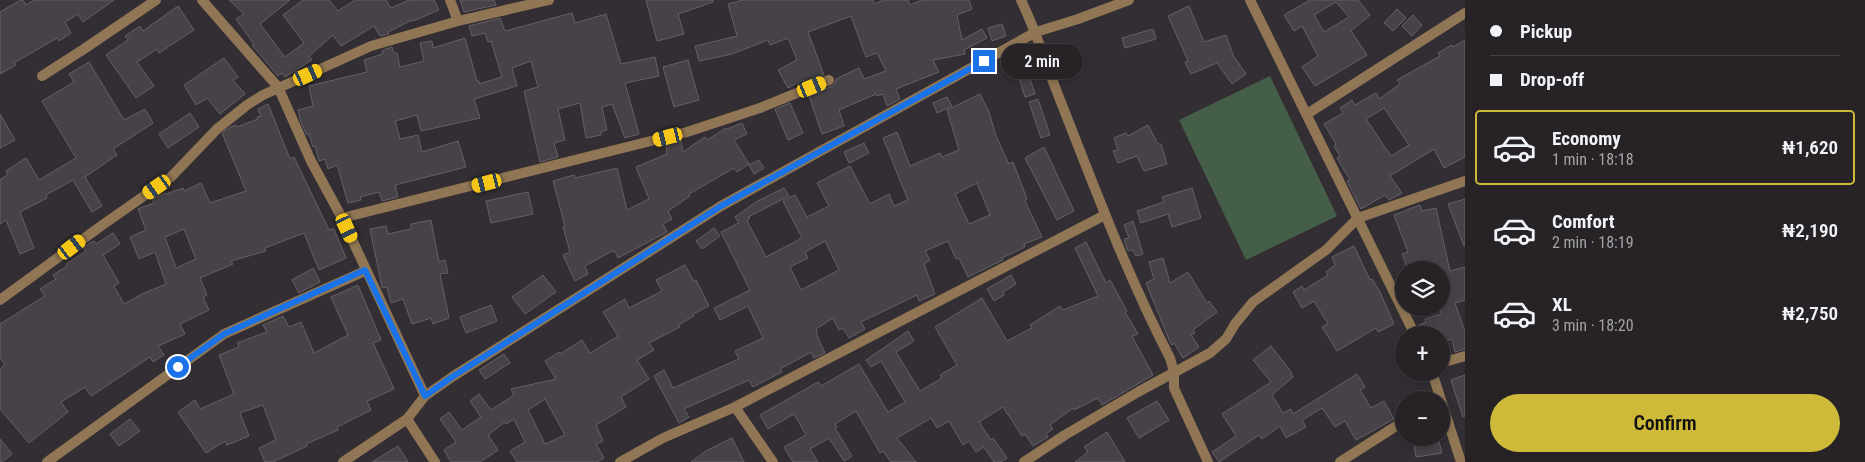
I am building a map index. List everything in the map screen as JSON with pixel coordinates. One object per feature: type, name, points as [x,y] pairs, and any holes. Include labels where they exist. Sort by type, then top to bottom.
[{"type":"street","points":[[42,76],[156,0]]},
{"type":"street","points":[[202,0],[278,88],[311,161],[342,218],[425,396]]},
{"type":"street","points":[[450,0],[458,21]]},
{"type":"street","points":[[0,300],[171,177],[217,129],[247,105],[278,88],[371,46],[458,21],[549,0]]},
{"type":"street","points":[[1021,0],[1036,32],[1049,72],[1105,215],[1170,358],[1174,372],[1174,388],[1208,462]]},
{"type":"street","points":[[343,462],[407,419],[425,396],[452,377],[721,206],[1036,32],[1129,0]]},
{"type":"street","points":[[1250,0],[1411,326]]},
{"type":"street","points":[[1307,114],[1465,13]]},
{"type":"street","points":[[342,218],[687,132],[760,108],[830,80]]},
{"type":"street","points":[[1024,462],[1065,435],[1210,353],[1226,339],[1235,324],[1253,302],[1326,250],[1358,218],[1465,181]]},
{"type":"street","points":[[620,462],[663,438],[735,407],[1105,215]]},
{"type":"street","points":[[47,462],[224,334],[365,270]]},
{"type":"street","points":[[1450,360],[1465,356]]},
{"type":"street","points":[[735,407],[773,462]]},
{"type":"street","points":[[407,419],[435,462]]},
{"type":"street","points":[[1340,462],[1395,427]]},
{"type":"street","points":[[1450,431],[1461,462]]},
{"type":"green space","points":[[1270,76],[1337,216],[1246,260],[1179,120]]},
{"type":"building","points":[[21,0],[26,5],[34,0],[114,0],[83,22],[78,14],[65,22],[71,33],[59,41],[57,38],[14,63],[16,65],[0,74],[0,12]]},
{"type":"building","points":[[229,0],[290,0],[260,24],[285,57],[304,43],[283,15],[303,0],[329,0],[338,11],[355,0],[386,0],[391,8],[409,0],[434,0],[439,10],[412,20],[388,32],[389,34],[380,36],[374,26],[341,46],[333,35],[309,56],[312,60],[285,77],[282,73],[278,76],[252,45],[254,44],[236,19],[244,14]]},
{"type":"building","points":[[460,0],[494,0],[496,5],[464,12]]},
{"type":"building","points":[[646,0],[713,0],[713,2],[678,14],[684,34],[657,41]]},
{"type":"building","points":[[743,0],[873,0],[874,4],[884,0],[908,0],[910,5],[922,0],[969,0],[972,9],[957,15],[962,40],[982,29],[987,38],[964,50],[965,54],[933,60],[939,72],[896,89],[900,99],[887,106],[883,94],[877,96],[876,94],[839,110],[844,126],[822,134],[809,96],[832,86],[835,84],[836,79],[859,68],[864,79],[886,71],[877,53],[866,57],[851,16],[808,32],[824,75],[804,83],[803,80],[788,88],[778,70],[797,60],[788,38],[770,45],[768,40],[732,54],[699,61],[695,46],[737,36],[728,4]]},
{"type":"building","points":[[1310,0],[1358,0],[1370,15],[1351,31],[1367,55],[1315,86],[1302,67],[1318,56],[1302,26],[1294,31],[1284,15]],"holes":[[[1336,2],[1349,17],[1324,32],[1314,15]]]},
{"type":"building","points":[[178,6],[194,30],[159,53],[157,49],[137,62],[154,86],[136,98],[106,55],[128,40],[125,36],[140,26],[143,31]]},
{"type":"building","points":[[1189,6],[1204,42],[1226,35],[1233,55],[1246,74],[1232,84],[1217,63],[1191,74],[1185,62],[1188,61],[1168,16]]},
{"type":"building","points":[[1397,9],[1406,18],[1393,31],[1384,23]]},
{"type":"building","points":[[572,13],[575,23],[606,14],[621,64],[655,57],[659,76],[625,83],[639,134],[625,138],[612,104],[602,107],[607,130],[601,132],[601,135],[586,138],[580,103],[558,109],[565,140],[554,143],[558,157],[540,162],[524,91],[538,87],[531,61],[512,68],[517,86],[474,99],[480,118],[421,131],[417,115],[395,121],[400,139],[418,135],[422,152],[458,141],[466,167],[395,185],[398,197],[382,201],[379,192],[360,197],[361,200],[348,203],[337,165],[328,169],[325,159],[319,161],[315,146],[313,147],[309,134],[307,135],[301,123],[298,110],[313,106],[309,86],[367,72],[364,60],[383,54],[382,51],[392,47],[394,53],[397,53],[400,67],[424,61],[420,43],[432,41],[433,48],[465,38],[479,84],[502,77],[491,41],[488,42],[485,33],[472,36],[469,26],[500,18],[505,31]]},
{"type":"building","points":[[1413,15],[1422,25],[1412,36],[1402,26]]},
{"type":"building","points":[[1002,24],[1006,36],[992,41],[988,28]]},
{"type":"building","points":[[1153,29],[1156,39],[1125,48],[1122,38]]},
{"type":"building","points":[[1465,40],[1465,157],[1444,168],[1434,149],[1390,176],[1402,193],[1389,200],[1385,195],[1361,209],[1347,181],[1350,180],[1337,158],[1340,156],[1334,146],[1336,144],[1324,124],[1343,113],[1340,108],[1352,100],[1355,105],[1376,93],[1379,99],[1400,84],[1397,80],[1440,56],[1438,53],[1452,45],[1453,47]],"holes":[[[1384,108],[1409,145],[1391,156],[1366,119]]]},
{"type":"building","points":[[224,58],[238,77],[233,80],[245,94],[220,114],[207,98],[196,105],[184,85]]},
{"type":"building","points":[[688,60],[699,100],[674,107],[663,67]]},
{"type":"building","points":[[89,62],[124,120],[145,109],[153,123],[113,149],[117,155],[85,177],[102,206],[92,212],[73,180],[46,195],[47,198],[20,212],[34,248],[20,254],[6,220],[0,224],[0,180],[8,174],[6,171],[26,158],[39,180],[76,158],[42,101],[74,82],[69,74]]},
{"type":"building","points":[[1027,69],[1035,94],[1025,97],[1017,72]]},
{"type":"building","points":[[980,94],[1009,164],[1013,162],[1027,199],[1025,201],[1042,237],[1024,244],[1025,247],[1002,258],[1003,260],[968,277],[959,258],[956,259],[948,241],[925,251],[930,260],[924,264],[935,294],[919,301],[917,295],[861,322],[865,329],[849,338],[843,328],[839,330],[833,318],[816,329],[825,353],[814,358],[811,352],[780,369],[782,372],[753,387],[749,380],[684,409],[689,417],[679,423],[654,376],[664,370],[673,388],[739,359],[735,351],[763,338],[748,306],[720,320],[714,308],[750,290],[721,232],[739,223],[735,217],[756,202],[784,188],[789,196],[748,217],[750,218],[747,221],[766,257],[802,238],[783,201],[795,195],[807,217],[829,206],[817,183],[850,166],[870,204],[889,194],[894,206],[908,200],[883,138],[897,132],[910,166],[940,153],[942,157],[959,150],[947,110]],"holes":[[[977,183],[990,215],[969,224],[955,194]],[[825,241],[839,270],[801,290],[790,267],[808,258],[805,252]]]},
{"type":"building","points":[[947,97],[952,106],[937,113],[933,103]]},
{"type":"building","points":[[1038,99],[1050,135],[1041,138],[1029,102]]},
{"type":"building","points":[[790,103],[803,133],[788,140],[775,109]]},
{"type":"building","points":[[268,104],[290,159],[294,157],[329,230],[334,229],[346,258],[319,270],[304,233],[265,248],[266,251],[231,261],[233,264],[200,278],[207,295],[203,297],[209,310],[180,324],[185,334],[158,346],[164,355],[153,362],[150,357],[91,396],[85,387],[61,402],[68,412],[29,443],[0,409],[0,369],[5,365],[0,357],[0,324],[45,296],[40,289],[56,279],[53,275],[67,266],[66,264],[86,251],[83,247],[94,241],[96,244],[113,233],[120,244],[103,255],[119,283],[114,286],[124,304],[166,284],[155,252],[139,259],[130,237],[146,230],[138,209],[154,203],[152,199],[165,193],[183,188],[184,191],[201,183],[210,203],[246,191],[222,133],[230,127],[236,125],[237,127],[258,119],[257,117],[261,116],[258,109]],"holes":[[[184,229],[196,259],[176,268],[165,237]]]},
{"type":"building","points":[[190,113],[199,127],[168,148],[159,134]]},
{"type":"building","points":[[0,114],[15,140],[0,148]]},
{"type":"building","points":[[742,123],[747,134],[734,140],[749,164],[737,172],[734,168],[689,194],[690,196],[668,211],[672,219],[663,224],[667,232],[618,258],[615,251],[612,251],[585,266],[588,274],[575,281],[563,255],[570,252],[553,181],[574,175],[575,178],[617,168],[627,210],[649,199],[636,167],[667,154],[666,144],[681,141],[683,152],[705,137],[707,140],[726,128]]},
{"type":"building","points":[[1148,125],[1158,144],[1161,144],[1167,164],[1144,171],[1137,156],[1118,163],[1113,151],[1118,150],[1114,138],[1126,133],[1128,136]]},
{"type":"building","points":[[864,143],[869,153],[849,163],[844,152]]},
{"type":"building","points":[[1044,147],[1074,211],[1057,220],[1025,158]]},
{"type":"building","points":[[759,160],[764,168],[754,174],[749,165]]},
{"type":"building","points":[[1192,188],[1201,218],[1172,227],[1168,214],[1141,223],[1137,211],[1164,202],[1162,197]]},
{"type":"building","points":[[528,192],[533,214],[491,223],[486,201]]},
{"type":"building","points":[[1465,199],[1465,246],[1464,246],[1448,204]]},
{"type":"building","points":[[1420,205],[1422,211],[1436,208],[1448,261],[1405,261],[1402,254],[1408,252],[1394,215]]},
{"type":"building","points":[[431,220],[439,262],[445,260],[448,273],[440,274],[449,318],[433,324],[431,318],[412,324],[403,299],[391,303],[387,287],[382,288],[370,229],[386,226],[388,234],[411,229],[411,224]]},
{"type":"building","points":[[1133,221],[1143,254],[1136,256],[1133,250],[1128,251],[1124,239],[1129,238],[1124,225]]},
{"type":"building","points":[[714,228],[720,236],[702,249],[696,241]]},
{"type":"building","points":[[1086,242],[1106,283],[1110,280],[1127,311],[1125,312],[1138,334],[1132,336],[1153,375],[1102,405],[1098,398],[1074,410],[1073,408],[1050,425],[1053,429],[1046,434],[1048,437],[1033,446],[1025,434],[1022,436],[1003,407],[979,422],[991,440],[993,438],[1007,458],[1001,462],[994,462],[984,447],[976,452],[969,441],[963,445],[949,421],[937,428],[931,418],[897,438],[916,462],[891,462],[883,451],[880,453],[856,411],[835,424],[837,427],[835,428],[852,456],[844,461],[829,438],[810,449],[818,462],[793,462],[784,447],[806,435],[794,414],[768,429],[760,415],[818,382],[821,386],[859,364],[888,412],[905,402],[881,361],[871,367],[866,360],[908,331],[914,341],[896,352],[920,391],[942,378],[940,375],[957,365],[935,327],[982,298],[1007,341],[1032,328],[1030,325],[1060,306],[1063,310],[1098,296],[1075,248]]},
{"type":"building","points":[[1354,246],[1370,280],[1372,279],[1379,290],[1394,324],[1378,332],[1376,328],[1337,351],[1322,327],[1328,324],[1314,301],[1302,308],[1293,292],[1302,286],[1304,290],[1328,275],[1326,272],[1335,265],[1332,257]]},
{"type":"building","points":[[1163,258],[1170,283],[1188,272],[1207,303],[1209,301],[1217,312],[1193,330],[1195,333],[1191,335],[1199,347],[1183,358],[1174,343],[1172,345],[1170,342],[1146,283],[1154,279],[1149,262]]},
{"type":"building","points":[[685,265],[694,282],[696,280],[709,306],[693,314],[694,316],[678,325],[680,327],[649,343],[654,350],[637,360],[649,379],[621,397],[626,407],[596,425],[603,441],[596,444],[604,458],[597,462],[517,462],[510,451],[525,442],[514,419],[506,424],[505,422],[488,435],[498,450],[480,462],[451,462],[444,450],[456,442],[440,419],[449,412],[462,430],[481,417],[470,401],[479,394],[491,410],[514,395],[511,389],[556,379],[545,361],[582,340],[590,353],[618,336],[603,312],[625,299],[629,308],[662,291],[656,280]],"holes":[[[545,399],[565,435],[545,444],[528,410]]]},
{"type":"building","points":[[1465,267],[1465,300],[1455,303],[1465,332],[1465,349],[1455,352],[1452,339],[1450,340],[1450,326],[1419,326],[1426,322],[1425,319],[1435,316],[1450,316],[1450,271]]},
{"type":"building","points":[[313,268],[320,282],[299,293],[292,280]]},
{"type":"building","points":[[543,275],[556,292],[525,314],[512,297]]},
{"type":"building","points":[[1011,275],[1016,284],[1003,292],[1004,295],[994,301],[987,289]]},
{"type":"building","points":[[358,285],[381,340],[373,343],[394,389],[367,401],[371,410],[337,427],[338,430],[306,444],[307,446],[273,462],[265,462],[259,448],[276,440],[263,405],[240,413],[249,436],[227,445],[225,441],[206,453],[178,412],[195,400],[200,409],[234,394],[219,355],[239,347],[237,343],[267,332],[263,325],[283,316],[289,327],[301,322],[314,353],[348,335],[331,297]]},
{"type":"building","points":[[491,305],[497,321],[466,333],[460,317]]},
{"type":"building","points":[[1271,346],[1293,377],[1272,395],[1283,413],[1291,409],[1293,414],[1357,374],[1365,387],[1360,390],[1371,408],[1384,401],[1394,419],[1356,440],[1345,421],[1335,427],[1322,408],[1302,420],[1306,427],[1286,438],[1280,426],[1262,439],[1259,435],[1219,462],[1212,452],[1236,436],[1222,414],[1271,382],[1253,360]]},
{"type":"building","points":[[504,354],[510,363],[485,379],[479,370]]},
{"type":"building","points":[[1465,375],[1465,416],[1463,417],[1451,380]]},
{"type":"building","points":[[1157,401],[1169,420],[1139,438],[1127,418]]},
{"type":"building","points":[[130,419],[140,431],[119,446],[110,434]]},
{"type":"building","points":[[1107,432],[1125,462],[1075,462],[1088,452],[1084,447]]},
{"type":"building","points":[[732,438],[744,462],[691,462],[706,451]]},
{"type":"building","points":[[0,439],[12,454],[2,462],[0,462]]},
{"type":"building","points":[[398,446],[408,462],[372,462]]},
{"type":"building","points":[[1414,446],[1440,446],[1442,453],[1416,457]]},
{"type":"route","points":[[178,367],[224,334],[365,270],[425,396],[721,206],[984,61]]}]
